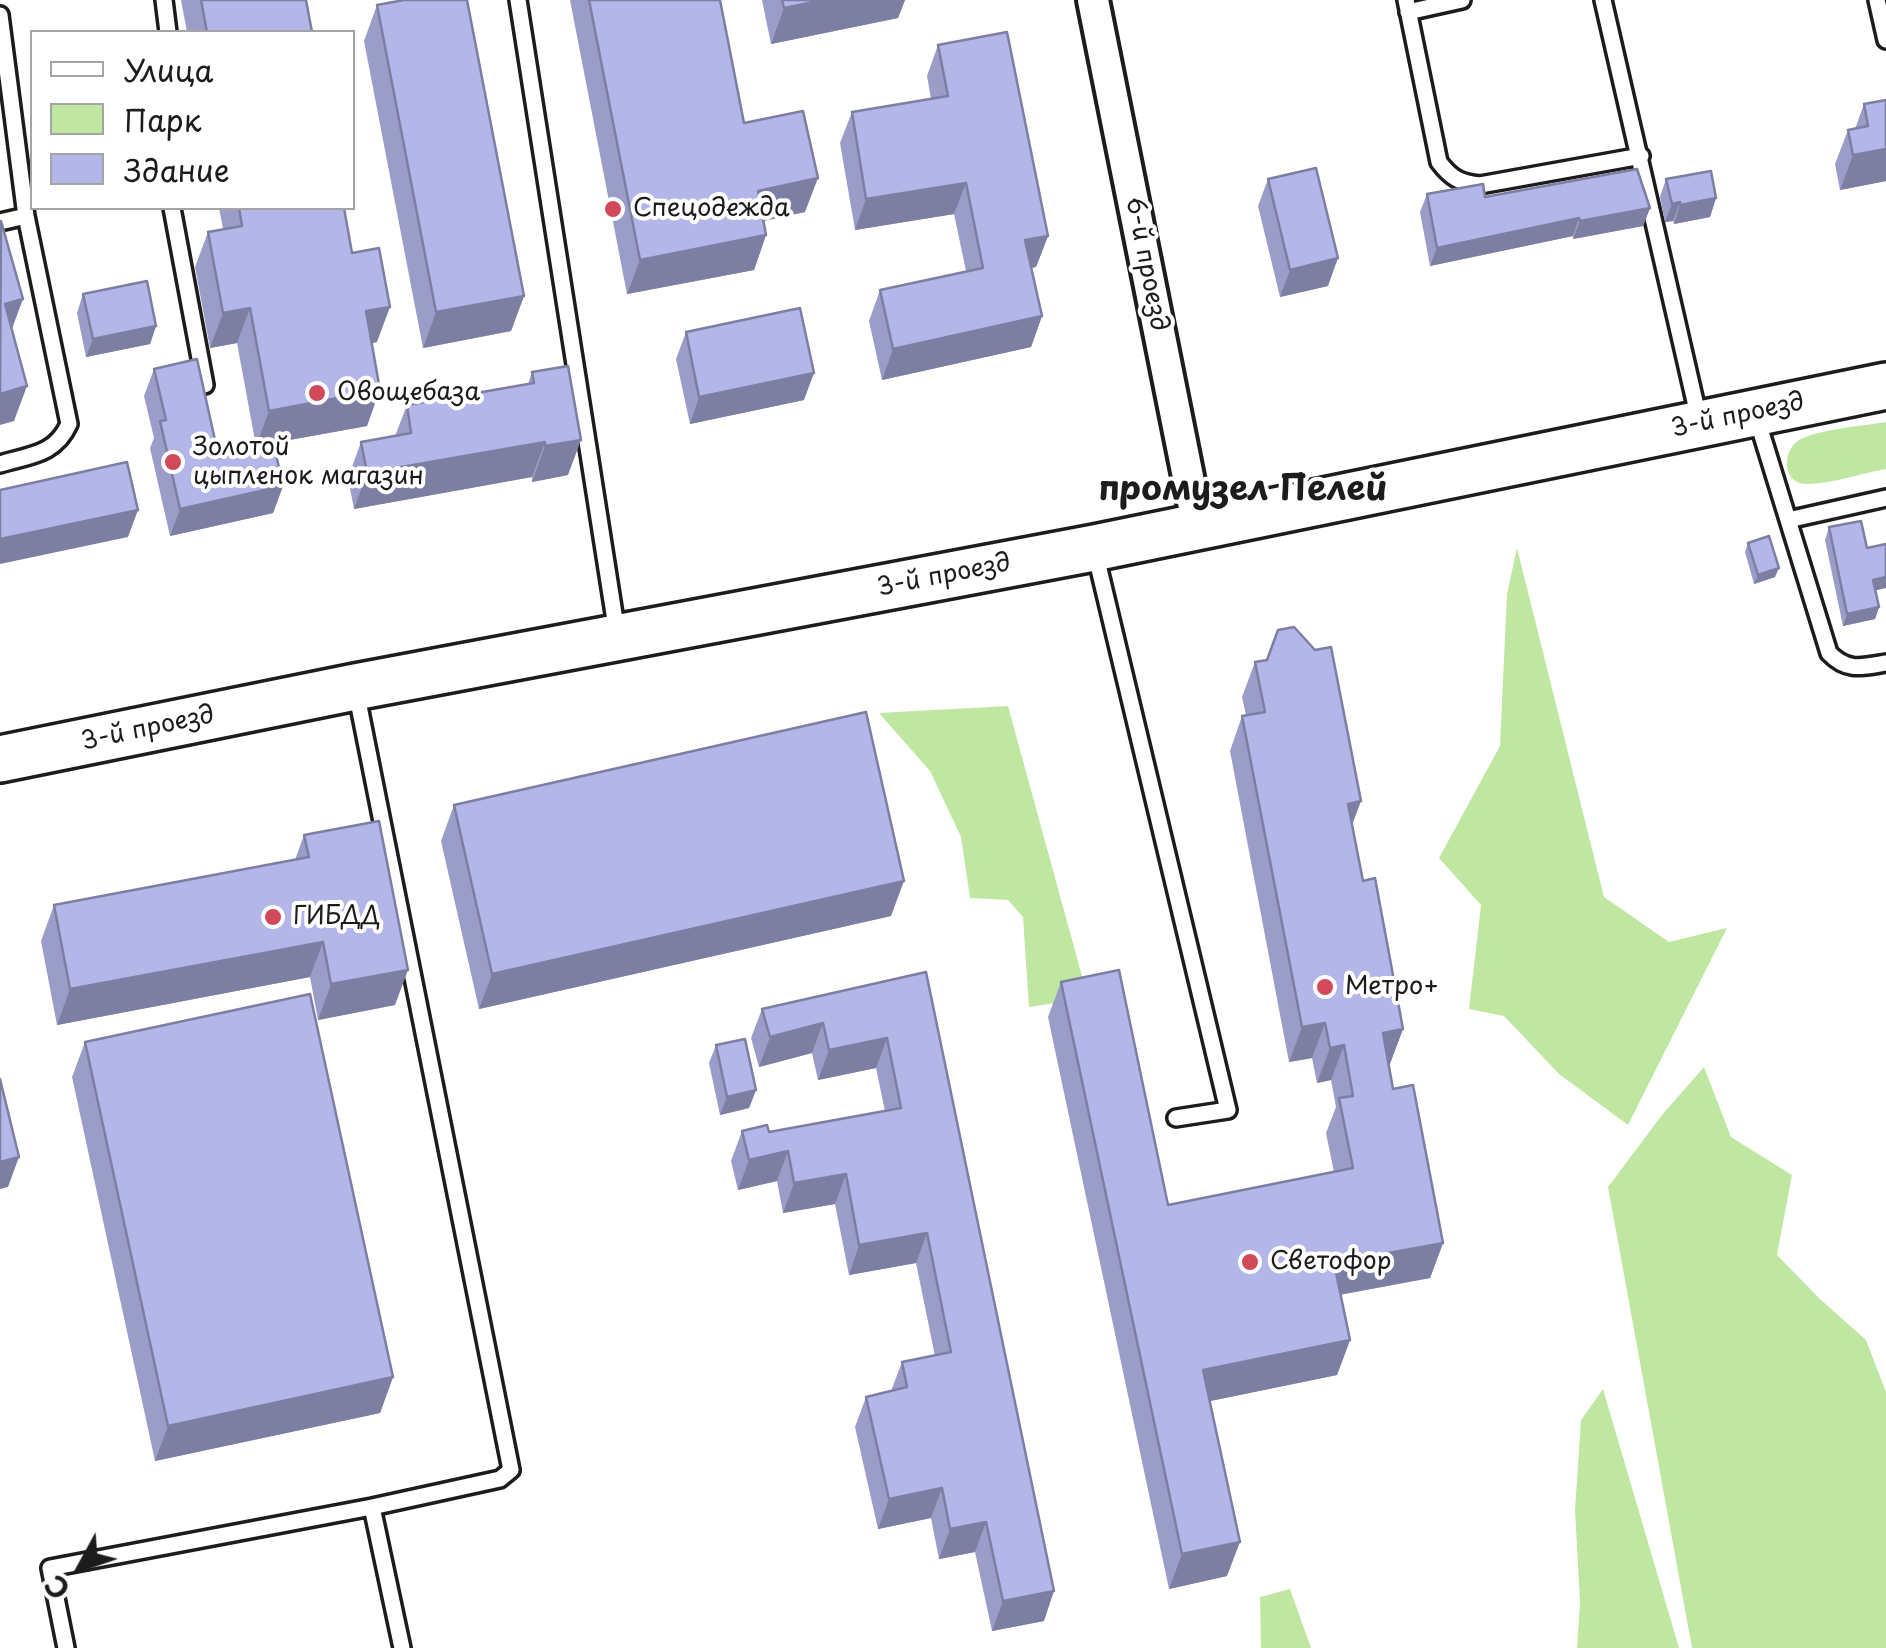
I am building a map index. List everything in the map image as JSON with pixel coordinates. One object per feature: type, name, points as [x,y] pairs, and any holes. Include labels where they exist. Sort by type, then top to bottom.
[{"type":"street","name":"6-й проезд","points":[[1093,0],[1198,527]]},
{"type":"street","name":"3-й проезд","points":[[0,760],[355,687],[1094,548],[1886,386]]},
{"type":"lane","points":[[164,0],[168,30]]},
{"type":"lane","points":[[518,0],[618,637]]},
{"type":"lane","points":[[1462,0],[1407,6],[1439,162],[1449,176],[1480,185],[1641,156]]},
{"type":"lane","points":[[1603,0],[1700,423]]},
{"type":"lane","points":[[1877,0],[1886,40]]},
{"type":"lane","points":[[0,15],[26,216],[69,424],[62,440],[46,451],[0,464]]},
{"type":"lane","points":[[172,210],[205,385]]},
{"type":"lane","points":[[0,222],[26,216]]},
{"type":"lane","points":[[1755,412],[1829,654],[1840,664],[1854,668],[1886,662]]},
{"type":"lane","points":[[1788,520],[1886,498]]},
{"type":"lane","points":[[1094,548],[1228,1110],[1176,1118]]},
{"type":"lane","points":[[66,1648],[50,1568],[372,1508],[500,1479],[511,1470],[355,687]]},
{"type":"lane","points":[[372,1508],[402,1648]]},
{"type":"green space","points":[[1886,422],[1886,469],[1808,484],[1790,475],[1788,455],[1801,439]]},
{"type":"green space","points":[[1517,548],[1604,897],[1669,942],[1727,928],[1628,1125],[1559,1074],[1504,1016],[1469,1009],[1481,905],[1439,858],[1500,746],[1507,594]]},
{"type":"green space","points":[[1008,706],[1088,998],[1029,1007],[1023,917],[1008,900],[970,898],[961,837],[930,771],[879,713]]},
{"type":"green space","points":[[1704,1067],[1731,1137],[1792,1175],[1777,1255],[1866,1340],[1886,1392],[1886,1648],[1692,1648],[1608,1187]]},
{"type":"green space","points":[[1603,1389],[1679,1648],[1577,1648],[1580,1602],[1575,1510],[1581,1420]]},
{"type":"green space","points":[[1290,1589],[1311,1648],[1261,1648],[1260,1597]]},
{"type":"building","points":[[201,0],[306,0],[312,30],[207,30]]},
{"type":"building","points":[[404,0],[467,0],[524,296],[436,312],[377,5]]},
{"type":"building","points":[[589,0],[720,0],[744,123],[803,111],[818,178],[758,191],[766,235],[640,260]]},
{"type":"building","points":[[782,0],[824,0],[784,8]]},
{"type":"building","points":[[1007,32],[1048,236],[1025,240],[1042,316],[893,349],[880,290],[983,268],[966,183],[866,199],[852,112],[948,96],[938,45]]},
{"type":"building","points":[[1886,100],[1886,149],[1853,155],[1848,130],[1868,126],[1864,104]]},
{"type":"building","points":[[1316,168],[1338,258],[1290,270],[1268,179]]},
{"type":"building","points":[[1637,169],[1650,208],[1580,221],[1579,218],[1437,248],[1427,194],[1483,184],[1485,197]]},
{"type":"building","points":[[1711,171],[1716,198],[1672,204],[1666,179]]},
{"type":"building","points":[[239,210],[344,210],[352,253],[379,248],[390,307],[366,311],[380,390],[269,411],[250,308],[223,313],[208,232],[242,226]]},
{"type":"building","points":[[1,221],[23,299],[5,304],[27,386],[0,394]]},
{"type":"building","points":[[147,281],[156,326],[93,339],[83,294]]},
{"type":"building","points":[[800,308],[814,373],[699,397],[686,332]]},
{"type":"building","points":[[197,359],[219,458],[274,445],[283,486],[180,509],[160,421],[166,420],[154,369]]},
{"type":"building","points":[[568,366],[581,440],[545,446],[545,442],[367,473],[361,442],[411,433],[407,405],[534,383],[532,372]]},
{"type":"building","points":[[127,462],[138,510],[0,539],[0,490]]},
{"type":"building","points":[[1861,521],[1867,548],[1886,544],[1886,577],[1873,580],[1879,607],[1847,614],[1829,527]]},
{"type":"building","points":[[1769,536],[1779,568],[1758,575],[1748,543]]},
{"type":"building","points":[[1294,627],[1315,650],[1331,647],[1361,801],[1348,804],[1363,881],[1375,878],[1403,1029],[1383,1033],[1393,1089],[1413,1085],[1443,1243],[1334,1263],[1350,1340],[1203,1370],[1240,1542],[1182,1554],[1061,982],[1119,970],[1168,1205],[1353,1168],[1339,1098],[1353,1096],[1344,1045],[1330,1048],[1325,1023],[1302,1027],[1242,716],[1265,712],[1255,662],[1267,660],[1278,630]]},
{"type":"building","points":[[866,712],[904,881],[492,974],[454,805]]},
{"type":"building","name":"ГИБДД","points":[[379,821],[408,970],[331,984],[323,942],[70,989],[54,905],[309,857],[304,835]]},
{"type":"building","points":[[926,972],[1054,1591],[1003,1601],[986,1522],[950,1529],[942,1488],[889,1499],[866,1397],[907,1387],[902,1362],[951,1352],[927,1233],[859,1245],[846,1174],[794,1183],[788,1151],[749,1160],[742,1131],[767,1125],[769,1132],[901,1108],[887,1038],[829,1050],[823,1023],[770,1037],[762,1009]]},
{"type":"building","points":[[310,994],[393,1377],[168,1426],[85,1042]]},
{"type":"building","points":[[745,1039],[756,1090],[727,1097],[716,1045]]},
{"type":"building","points":[[0,1079],[19,1157],[0,1162]]},
{"type":"place","name":"Спецодежда","points":[[613,209]]},
{"type":"place","name":"Овощебаза","points":[[317,393]]},
{"type":"place","name":"Золотой цыпленок магазин","points":[[173,462]]},
{"type":"place","name":"ГИБДД","points":[[273,917]]},
{"type":"place","name":"Метро+","points":[[1325,987]]},
{"type":"place","name":"Светофор","points":[[1250,1262]]},
{"type":"district","name":"промузел Пелей","points":[[1243,490]]}]
